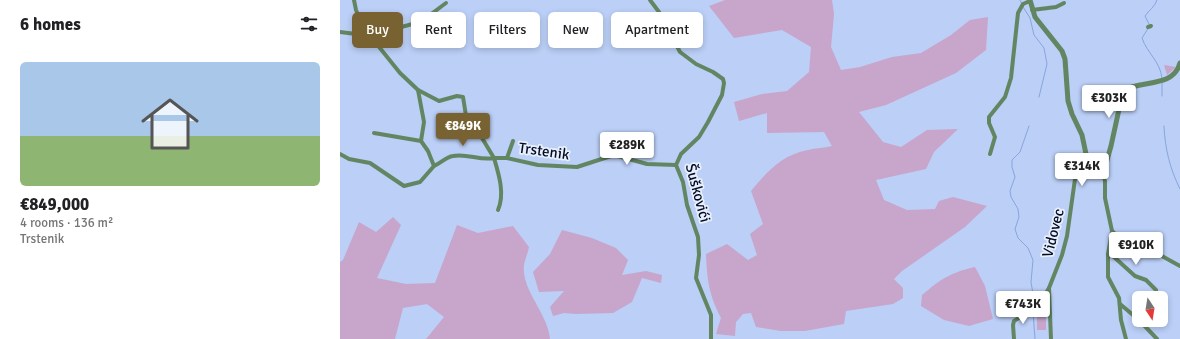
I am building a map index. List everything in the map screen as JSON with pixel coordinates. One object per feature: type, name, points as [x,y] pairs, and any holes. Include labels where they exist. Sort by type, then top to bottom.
[{"type":"street","points":[[354,0],[357,12]]},
{"type":"street","name":"Šuškovići","points":[[650,0],[659,12],[680,52],[696,64],[713,72],[723,79],[724,83],[722,95],[708,122],[699,137],[681,154],[676,165],[683,182],[687,205],[698,237],[699,255],[696,278],[711,315],[711,339]]},
{"type":"street","points":[[990,154],[995,137],[989,123],[989,117],[1000,105],[1008,90],[1012,72],[1017,18],[1023,5],[1030,0],[1035,17],[1058,44],[1065,59],[1068,101],[1082,135],[1086,154],[1103,174],[1105,181],[1105,198],[1112,231],[1108,254],[1108,277],[1120,304],[1121,320],[1126,339]]},
{"type":"street","points":[[403,26],[427,19],[446,3]]},
{"type":"street","points":[[1032,10],[1056,7],[1064,3]]},
{"type":"street","points":[[340,32],[352,34]]},
{"type":"street","points":[[379,48],[400,73],[418,90],[439,102],[457,96],[462,97],[467,122],[476,128],[494,158],[500,177],[502,196],[498,210]]},
{"type":"street","points":[[1103,174],[1111,146],[1123,91],[1130,87],[1161,81],[1176,71],[1180,63]]},
{"type":"street","points":[[340,154],[350,160],[370,163],[404,186],[420,182],[434,166],[428,151],[421,141],[424,122],[418,90]]},
{"type":"street","points":[[374,133],[421,141]]},
{"type":"street","name":"Trstenik","points":[[507,158],[513,141]]},
{"type":"street","name":"Vidovec","points":[[1014,339],[1014,321],[1038,306],[1049,288],[1062,255],[1067,236],[1075,179],[1086,154]]},
{"type":"street","name":"Trstenik","points":[[434,166],[447,158],[458,155],[483,160],[507,158],[538,166],[577,167],[614,155],[647,164],[676,165]]},
{"type":"street","points":[[1112,231],[1123,241],[1151,250],[1180,266]]},
{"type":"street","points":[[1108,254],[1114,257],[1135,276],[1146,280],[1156,290]]},
{"type":"street","points":[[1049,288],[1051,339]]},
{"type":"street","points":[[1120,304],[1132,314]]},
{"type":"street","points":[[1146,327],[1157,339]]},
{"type":"shaded area","points":[[725,0],[832,0],[834,14],[831,47],[841,70],[860,67],[892,57],[921,53],[951,35],[970,20],[988,17],[986,50],[956,73],[886,105],[859,112],[883,142],[901,147],[927,130],[958,129],[934,152],[926,169],[876,180],[884,200],[907,210],[935,209],[939,201],[953,197],[987,206],[965,227],[902,271],[894,279],[903,288],[903,298],[893,304],[846,311],[844,324],[805,331],[781,331],[756,327],[751,313],[743,314],[736,322],[735,336],[716,334],[721,318],[709,287],[706,254],[727,244],[748,260],[757,255],[750,234],[763,224],[751,191],[775,165],[782,160],[798,152],[832,146],[824,132],[767,133],[767,113],[739,121],[734,102],[762,94],[787,91],[809,72],[811,47],[782,30],[734,38],[709,6]]},
{"type":"shaded area","points":[[1164,65],[1176,67],[1167,75]]},
{"type":"shaded area","points":[[393,217],[401,225],[377,278],[406,284],[435,283],[457,225],[478,233],[513,226],[529,247],[524,265],[524,274],[530,293],[545,320],[550,339],[426,339],[444,317],[427,304],[403,308],[395,339],[340,339],[340,262],[343,260],[359,222],[376,232]]},
{"type":"shaded area","points":[[562,230],[592,238],[616,248],[628,260],[622,275],[646,271],[662,275],[661,283],[642,278],[632,302],[613,313],[564,313],[553,316],[550,307],[564,291],[539,292],[533,272],[550,254]]},
{"type":"shaded area","points":[[975,267],[985,286],[993,319],[969,326],[944,320],[921,306],[922,295],[935,284],[953,274]]},
{"type":"shaded area","points":[[1046,314],[1046,330],[1037,330],[1037,315]]},
{"type":"waterway","name":"Vidovec","points":[[1020,0],[1022,4]]},
{"type":"waterway","points":[[1149,24],[1145,16],[1155,5],[1157,0]]},
{"type":"waterway","name":"Vidovec","points":[[1023,7],[1030,18],[1034,35],[1044,48],[1047,64],[1039,97]]},
{"type":"waterway","points":[[1149,27],[1142,38],[1159,67],[1162,78]]},
{"type":"waterway","points":[[1162,83],[1162,96]]},
{"type":"waterway","name":"Vidovec","points":[[1029,126],[1020,152],[1012,160],[1012,167],[1015,177],[1010,191],[1011,197],[1018,209],[1019,217],[1015,229],[1018,238],[1028,248],[1033,260],[1031,282],[1033,294],[1032,309]]},
{"type":"waterway","points":[[1164,126],[1169,159],[1173,174],[1180,189]]},
{"type":"waterway","name":"Vidovec","points":[[1033,312],[1035,339]]}]
